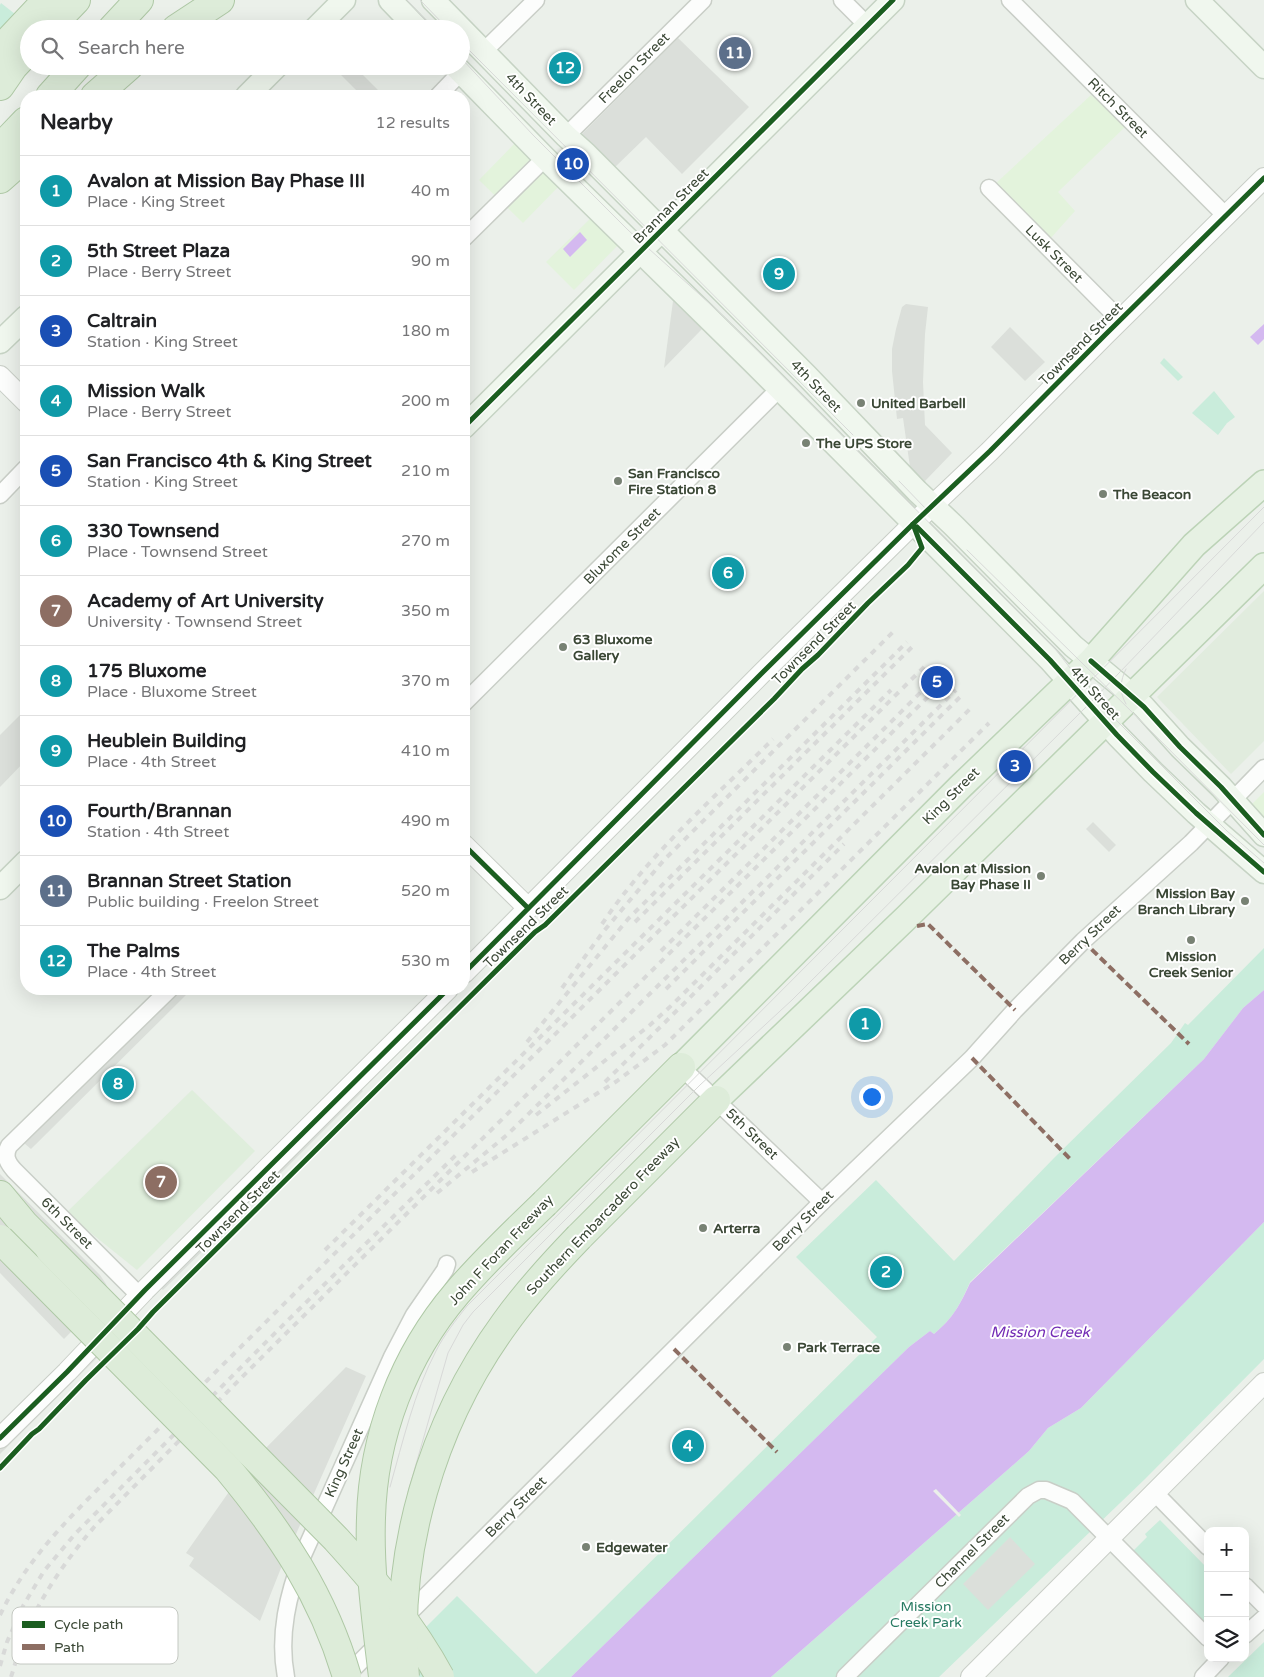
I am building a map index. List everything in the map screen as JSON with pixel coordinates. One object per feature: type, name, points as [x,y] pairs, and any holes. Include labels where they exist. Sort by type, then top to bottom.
[{"type":"highway","points":[[120,20],[139,0]]},
{"type":"highway","points":[[190,20],[220,0]]},
{"type":"highway","points":[[45,20],[58,11]]},
{"type":"highway","points":[[0,50],[20,37]]},
{"type":"highway","points":[[0,86],[12,67],[20,59]]},
{"type":"highway","points":[[55,90],[69,75]]},
{"type":"highway","points":[[102,90],[119,75]]},
{"type":"highway","points":[[0,148],[20,127]]},
{"type":"highway","points":[[0,179],[20,161]]},
{"type":"highway","name":"John F Foran Freeway","points":[[382,1677],[374,1596],[371,1519],[373,1485],[377,1460],[389,1415],[406,1373],[428,1331],[457,1293],[544,1203],[681,1067]]},
{"type":"highway","name":"Southern Embarcadero Freeway","points":[[405,1677],[403,1616],[407,1564],[420,1506],[441,1439],[459,1398],[480,1360],[504,1324],[530,1291],[579,1237],[716,1100]]},
{"type":"highway","points":[[0,1195],[24,1224],[336,1539],[370,1576],[399,1612],[428,1654],[440,1677]]},
{"type":"highway","points":[[0,1239],[228,1469],[254,1500],[297,1562],[317,1600],[333,1637],[346,1677]]},
{"type":"main road","points":[[324,20],[344,0]]},
{"type":"main road","points":[[390,0],[409,20]]},
{"type":"main road","name":"4th Street","points":[[434,0],[454,20]]},
{"type":"main road","name":"Brannan Street","points":[[470,421],[893,0]]},
{"type":"main road","points":[[1197,0],[1264,67]]},
{"type":"main road","name":"4th Street","points":[[470,37],[933,506],[1074,646],[1133,696],[1264,835]]},
{"type":"main road","points":[[253,90],[268,75]]},
{"type":"main road","name":"4th Street","points":[[464,75],[1050,660],[1153,772],[1264,872]]},
{"type":"main road","points":[[0,342],[20,322]]},
{"type":"main road","name":"King Street","points":[[681,1067],[960,787],[1091,661],[1194,545],[1264,483]]},
{"type":"main road","points":[[716,1100],[896,928],[1264,566]]},
{"type":"main road","points":[[0,888],[20,868]]},
{"type":"street","points":[[484,51],[536,0]]},
{"type":"street","name":"Freelon Street","points":[[566,136],[703,0]]},
{"type":"street","points":[[842,0],[868,26]]},
{"type":"street","name":"Ritch Street","points":[[1010,0],[1226,216]]},
{"type":"street","points":[[442,90],[454,75]]},
{"type":"street","points":[[470,232],[545,158]]},
{"type":"street","name":"Townsend Street","points":[[470,967],[622,812],[913,524],[997,444],[1264,178]]},
{"type":"street","name":"Lusk Street","points":[[989,188],[1120,320]]},
{"type":"street","points":[[0,376],[20,396]]},
{"type":"street","name":"Bluxome Street","points":[[470,698],[779,389]]},
{"type":"street","points":[[0,494],[20,474]]},
{"type":"street","name":"Berry Street","points":[[346,1677],[822,1202],[972,1058],[1015,1010],[1083,941],[1191,843],[1264,768]]},
{"type":"street","points":[[470,851],[528,908]]},
{"type":"street","name":"6th Street","points":[[135,1291],[14,1170],[7,1159],[6,1152],[9,1146],[164,995]]},
{"type":"street","name":"Townsend Street","points":[[0,1438],[67,1372],[135,1291],[193,1244],[442,995]]},
{"type":"street","name":"5th Street","points":[[681,1067],[822,1202]]},
{"type":"street","name":"King Street","points":[[286,1677],[284,1636],[287,1605],[303,1555],[392,1357],[414,1315],[445,1270],[447,1264]]},
{"type":"street","points":[[971,1677],[1264,1383]]},
{"type":"street","name":"Channel Street","points":[[845,1677],[1028,1496],[1039,1490],[1046,1490],[1072,1501],[1109,1538]]},
{"type":"street","points":[[1154,1492],[1204,1543]]},
{"type":"street","points":[[1109,1538],[1204,1634]]},
{"type":"street","points":[[1249,1590],[1264,1605]]},
{"type":"street","points":[[1249,1631],[1264,1618]]},
{"type":"street","points":[[1203,1677],[1217,1662]]},
{"type":"shaded area","points":[[678,38],[749,107],[682,174],[646,137],[614,168],[581,135]]},
{"type":"shaded area","points":[[341,75],[363,75],[378,90],[356,90]]},
{"type":"shaded area","points":[[1091,95],[1126,126],[1058,192],[1075,211],[1049,240],[994,185]]},
{"type":"shaded area","points":[[516,142],[561,184],[523,223],[479,180]]},
{"type":"shaded area","points":[[594,215],[621,242],[574,290],[546,262]]},
{"type":"shaded area","points":[[673,301],[702,329],[664,368]]},
{"type":"shaded area","points":[[906,304],[928,307],[923,382],[925,425],[952,453],[925,481],[910,467],[903,418],[897,419],[892,371],[892,349],[902,307]]},
{"type":"shaded area","points":[[1010,327],[1045,362],[1025,381],[991,347]]},
{"type":"shaded area","points":[[1264,591],[1264,741],[1231,774],[1157,697]]},
{"type":"shaded area","points":[[20,715],[20,766],[0,787],[0,735]]},
{"type":"shaded area","points":[[1264,792],[1264,820],[1250,806]]},
{"type":"shaded area","points":[[1093,822],[1116,845],[1109,852],[1086,829]]},
{"type":"shaded area","points":[[172,995],[186,995],[31,1149],[24,1143]]},
{"type":"shaded area","points":[[359,1088],[363,1091],[258,1196],[255,1192]]},
{"type":"shaded area","points":[[192,1090],[255,1151],[137,1270],[66,1213]]},
{"type":"shaded area","points":[[0,1174],[100,1275],[106,1284],[109,1293],[64,1339],[0,1273]]},
{"type":"shaded area","points":[[229,1218],[232,1222],[163,1290],[159,1287]]},
{"type":"shaded area","points":[[98,1350],[102,1353],[0,1454],[0,1447]]},
{"type":"shaded area","points":[[346,1367],[366,1376],[281,1568],[260,1621],[189,1566],[194,1558],[186,1553],[245,1469]]},
{"type":"shaded area","points":[[1010,1537],[1035,1564],[988,1610],[963,1584]]},
{"type":"green space","points":[[1,3],[15,14],[0,29],[0,5]]},
{"type":"green space","points":[[1164,358],[1183,377],[1178,381],[1160,363]]},
{"type":"green space","points":[[1214,391],[1235,417],[1227,423],[1218,435],[1192,413]]},
{"type":"green space","points":[[1264,948],[1264,990],[1243,1008],[1204,1059],[970,1282],[955,1311],[941,1328],[934,1334],[930,1331],[909,1347],[571,1677],[376,1677],[457,1596],[536,1674],[877,1337],[796,1257],[876,1180],[954,1261],[1054,1158],[1171,1043],[1185,1023],[1188,1025]]},
{"type":"green space","name":"Mission Creek Park","points":[[1264,1222],[1264,1359],[1145,1479],[939,1677],[771,1677],[1029,1451],[1048,1428],[1081,1408]]},
{"type":"green space","points":[[1160,1520],[1204,1565],[1204,1626],[1132,1552],[1147,1537],[1145,1534]]},
{"type":"green space","points":[[1264,1642],[1264,1677],[1228,1677],[1243,1662],[1249,1662],[1249,1657]]},
{"type":"water","points":[[580,232],[587,240],[570,257],[563,249]]},
{"type":"water","points":[[1264,324],[1264,339],[1258,345],[1250,337]]},
{"type":"water","name":"Mission Creek","points":[[1264,990],[1264,1222],[1081,1408],[1048,1428],[1029,1451],[771,1677],[571,1677],[909,1347],[930,1331],[934,1334],[941,1328],[955,1311],[970,1283],[1204,1059],[1243,1008]]},
{"type":"pier","points":[[936,1489],[961,1515],[959,1517],[933,1491]]},
{"type":"tram line","points":[[407,0],[426,20]]},
{"type":"tram line","points":[[420,0],[439,20]]},
{"type":"tram line","points":[[470,51],[853,435]]},
{"type":"tram line","points":[[470,68],[533,135],[628,230],[719,312],[1056,650],[1085,687],[1116,720],[1227,831],[1264,863]]},
{"type":"tram line","points":[[899,481],[927,510]]},
{"type":"tram line","points":[[390,1487],[410,1418],[428,1367],[450,1328],[467,1306],[1264,507]]},
{"type":"tram line","points":[[408,1492],[448,1353],[463,1325],[473,1312],[700,1085],[792,1000],[1095,698],[1264,522]]},
{"type":"tram line","points":[[967,550],[1264,845]]},
{"type":"tram line","points":[[1126,669],[1121,686],[1126,704]]},
{"type":"railway","points":[[562,988],[603,932],[664,860],[895,630]]},
{"type":"railway","points":[[527,1042],[628,919],[907,642]]},
{"type":"railway","points":[[635,922],[912,647]]},
{"type":"railway","points":[[0,1615],[28,1568],[61,1527],[87,1500],[928,663]]},
{"type":"railway","points":[[661,951],[939,674]]},
{"type":"railway","points":[[38,1607],[64,1566],[95,1526],[247,1372],[945,680]]},
{"type":"railway","points":[[325,1250],[891,690]]},
{"type":"railway","points":[[437,1193],[507,1135],[956,690]]},
{"type":"railway","points":[[666,989],[961,696]]},
{"type":"railway","points":[[536,1115],[650,1025],[673,1004],[972,707]]},
{"type":"railway","points":[[472,1172],[617,1081],[665,1045],[989,723]]},
{"type":"railway","points":[[602,924],[620,898],[661,850],[773,739]]},
{"type":"railway","points":[[605,1082],[844,844]]},
{"type":"railway","points":[[23,1607],[44,1571],[75,1534],[459,1152]]},
{"type":"railway","points":[[0,1666],[12,1631]]},
{"type":"railway","points":[[11,1677],[15,1664]]},
{"type":"marked path","points":[[917,926],[928,924],[1015,1010]]},
{"type":"marked path","points":[[1083,941],[1189,1044]]},
{"type":"marked path","points":[[972,1058],[1071,1160]]},
{"type":"marked path","points":[[674,1349],[777,1452]]},
{"type":"cycle path","points":[[470,421],[893,0]]},
{"type":"cycle path","points":[[470,967],[761,674],[990,451],[1264,178]]},
{"type":"cycle path","points":[[0,1468],[153,1312],[535,932],[545,925],[908,565],[922,548],[913,524]]},
{"type":"cycle path","points":[[917,527],[1050,660],[1153,772],[1196,813],[1264,872]]},
{"type":"cycle path","points":[[1091,661],[1144,707],[1264,835]]},
{"type":"cycle path","points":[[470,851],[528,908]]},
{"type":"cycle path","points":[[0,1438],[67,1372],[145,1290],[442,995]]},
{"type":"place","name":"Brannan Street Station","points":[[735,53]]},
{"type":"place","name":"The Palms","points":[[565,68]]},
{"type":"place","name":"Fourth/Brannan","points":[[573,164]]},
{"type":"place","name":"Heublein Building","points":[[779,274]]},
{"type":"place","name":"United Barbell","points":[[861,403]]},
{"type":"place","name":"The UPS Store","points":[[806,443]]},
{"type":"place","name":"San Francisco Fire Station 8","points":[[618,481]]},
{"type":"place","name":"The Beacon","points":[[1103,494]]},
{"type":"place","name":"330 Townsend","points":[[728,573]]},
{"type":"place","name":"63 Bluxome Gallery","points":[[563,647]]},
{"type":"place","name":"San Francisco 4th & King Street","points":[[937,682]]},
{"type":"place","name":"Caltrain","points":[[1015,766]]},
{"type":"place","name":"Avalon at Mission Bay Phase II","points":[[1041,876]]},
{"type":"place","name":"Mission Bay Branch Library","points":[[1245,901]]},
{"type":"place","name":"Mission Creek Senior","points":[[1191,940]]},
{"type":"place","name":"Avalon at Mission Bay Phase III","points":[[865,1024]]},
{"type":"place","name":"175 Bluxome","points":[[118,1084]]},
{"type":"place","name":"Academy of Art University","points":[[161,1182]]},
{"type":"place","name":"Arterra","points":[[703,1228]]},
{"type":"place","name":"5th Street Plaza","points":[[886,1272]]},
{"type":"place","name":"Park Terrace","points":[[787,1347]]},
{"type":"place","name":"Mission Walk","points":[[688,1446]]},
{"type":"place","name":"Edgewater","points":[[586,1547]]}]
